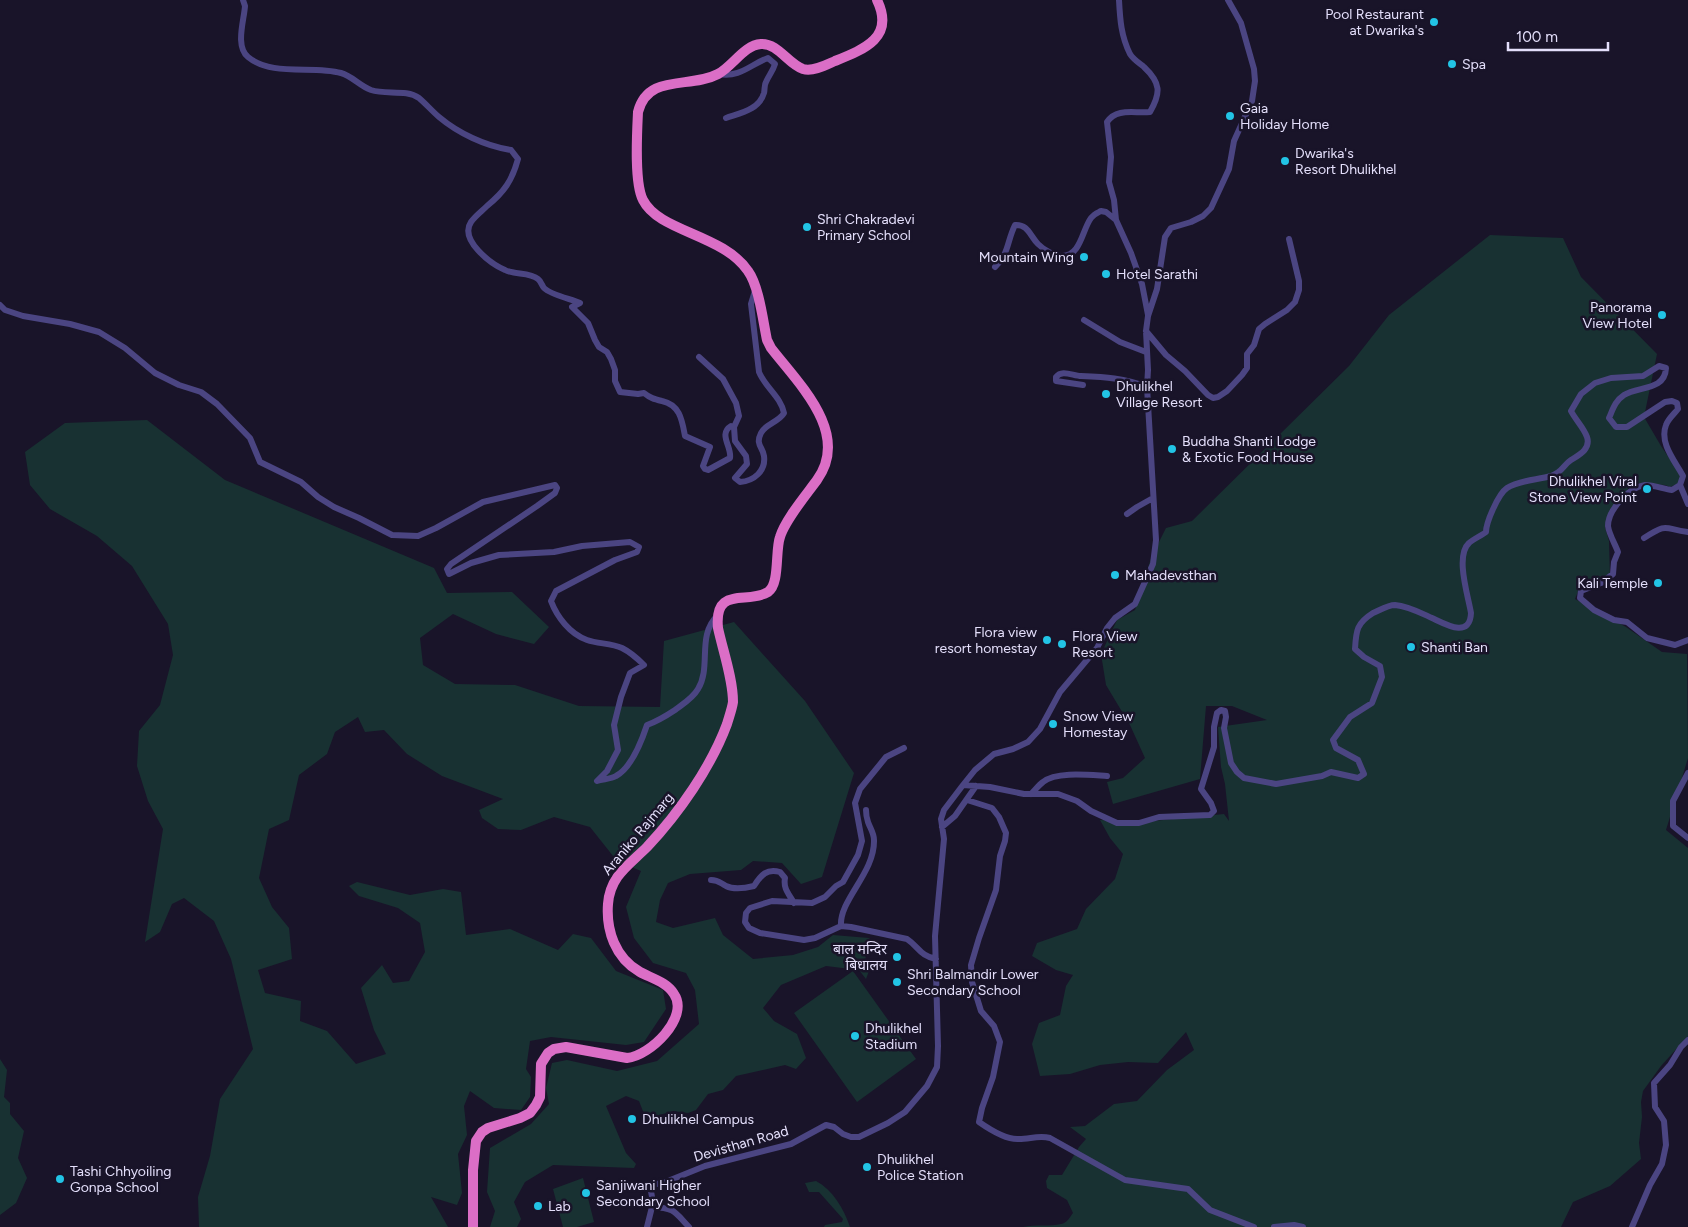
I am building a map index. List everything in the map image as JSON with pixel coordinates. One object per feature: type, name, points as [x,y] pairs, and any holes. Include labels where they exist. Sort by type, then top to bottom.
[{"type":"highway","points":[[718,615],[724,603],[729,599],[760,595],[769,591],[773,586],[776,579],[776,552],[780,536],[788,521],[825,469],[829,447],[827,431],[812,402],[767,340],[756,287],[749,271],[732,253],[722,246],[655,214],[648,208],[639,190],[638,112],[645,95],[654,89],[718,74],[754,45],[770,45],[788,60],[804,69],[814,69],[859,51],[873,42],[881,31],[883,16],[877,0]]},
{"type":"highway","name":"Araniko Rajmarg","points":[[473,1227],[473,1170],[476,1140],[488,1128],[520,1118],[530,1113],[536,1106],[540,1097],[541,1064],[548,1053],[554,1049],[566,1047],[633,1058],[660,1041],[674,1020],[677,998],[673,992],[656,980],[638,971],[628,962],[611,939],[608,926],[608,903],[610,890],[616,877],[660,833],[702,773],[721,739],[733,703],[718,628],[718,615]]},
{"type":"street","points":[[243,0],[245,6],[241,44],[247,56],[260,64],[277,68],[342,73],[371,90],[410,94],[418,98],[439,117],[459,131],[498,148],[510,150],[518,159],[514,172],[503,192],[470,223],[467,232],[471,242],[486,259],[506,271],[533,276],[539,279],[544,288],[549,292],[580,303],[572,307],[588,323],[594,340],[599,347],[607,352],[611,359],[615,370],[614,381],[620,392],[644,393],[653,399],[675,406],[681,417],[685,436],[710,447],[703,466],[705,469],[708,470],[730,458],[731,452],[725,435],[727,429],[731,426],[734,427]]},
{"type":"street","points":[[1119,0],[1121,28],[1125,44],[1132,57],[1154,77],[1159,90],[1155,104],[1150,112],[1128,111],[1115,114],[1110,117],[1108,122],[1111,158],[1109,182],[1114,200],[1116,220],[1142,284],[1148,316]]},
{"type":"street","points":[[1148,316],[1157,289],[1166,236],[1171,228],[1191,222],[1203,216],[1211,208],[1229,169],[1234,141],[1252,101],[1255,81],[1254,69],[1240,23],[1228,0]]},
{"type":"street","points":[[718,74],[726,75],[744,71],[768,58],[775,64],[774,70],[765,83],[764,94],[758,104],[746,112],[726,118]]},
{"type":"street","points":[[996,267],[1003,260],[1008,249],[1015,225],[1020,225],[1029,231],[1038,244],[1050,253],[1060,256],[1068,255],[1076,250],[1085,228],[1093,216],[1101,211],[1106,212],[1116,220]]},
{"type":"street","points":[[1146,331],[1166,355],[1185,371],[1208,395],[1213,398],[1218,397],[1247,368],[1247,354],[1254,345],[1259,329],[1295,302],[1299,290],[1299,281],[1289,240]]},
{"type":"street","points":[[699,357],[724,379],[736,403],[739,416],[734,427],[735,441],[746,456],[747,464],[744,470],[735,478],[740,482],[750,482],[757,476],[763,465],[764,454],[759,445],[760,435],[763,430],[781,418],[784,412],[782,405],[762,380],[759,372],[751,304],[756,287]]},
{"type":"street","points":[[0,305],[5,310],[23,316],[70,324],[99,332],[126,348],[155,373],[179,385],[202,392],[217,404],[250,438],[260,462],[301,482],[318,497],[334,507],[392,535],[418,536],[482,502],[555,485],[557,488],[555,493],[451,564],[447,569],[449,574],[471,563],[499,555],[554,552],[582,546],[630,542],[639,547],[637,552],[615,560],[556,591],[551,601],[555,612],[571,631],[586,640],[621,647],[644,664],[630,674],[621,697],[614,725],[618,750],[607,771],[597,781],[616,776],[631,760],[648,725],[658,722],[687,701],[699,688],[709,624],[718,615]]},
{"type":"street","name":"Devisthan Road","points":[[647,1227],[652,1207],[650,1185],[662,1183],[705,1166],[791,1144],[826,1125],[834,1127],[851,1137],[859,1137],[888,1123],[905,1112],[927,1086],[936,1067],[938,1046],[935,936],[944,839],[941,819],[944,810],[975,770],[994,754],[1013,749],[1028,742],[1040,729],[1060,692],[1097,648],[1107,628],[1115,618],[1135,604],[1153,564],[1156,540],[1147,387],[1146,331],[1148,316]]},
{"type":"street","points":[[1084,320],[1120,342],[1146,352]]},
{"type":"street","points":[[963,784],[1031,794],[1058,794],[1077,801],[1091,811],[1116,823],[1140,823],[1159,817],[1210,815],[1214,811],[1201,789],[1214,747],[1214,727],[1217,713],[1221,710],[1225,711],[1224,728],[1231,763],[1244,778],[1276,784],[1322,776],[1331,772],[1358,778],[1364,774],[1358,760],[1336,748],[1333,740],[1350,717],[1372,703],[1382,677],[1380,666],[1364,657],[1355,648],[1356,634],[1363,619],[1382,608],[1394,605],[1410,609],[1447,626],[1456,628],[1466,626],[1470,620],[1471,613],[1462,564],[1463,552],[1470,542],[1486,532],[1486,525],[1506,488],[1519,483],[1552,476],[1562,470],[1568,461],[1582,454],[1587,446],[1588,438],[1570,411],[1581,394],[1595,383],[1610,378],[1643,376],[1659,366],[1666,368],[1660,383],[1624,395],[1615,402],[1609,418],[1616,427],[1627,427],[1665,402],[1672,401],[1677,403],[1678,409],[1666,424],[1664,437],[1666,447],[1683,476],[1680,484],[1672,490],[1648,485],[1640,486],[1624,496],[1608,524],[1618,552],[1614,562],[1613,574],[1602,583],[1581,591],[1580,598],[1594,610],[1614,620],[1627,622],[1647,638],[1675,645],[1688,640]]},
{"type":"street","points":[[1083,385],[1060,383],[1056,381],[1056,377],[1062,373],[1079,376],[1103,376],[1134,382],[1147,387]]},
{"type":"street","points":[[1680,484],[1688,504]]},
{"type":"street","points":[[1127,514],[1153,498]]},
{"type":"street","points":[[1644,538],[1659,528],[1664,527],[1688,532]]},
{"type":"street","points":[[904,748],[886,757],[860,789],[855,803],[862,841],[858,855],[843,882],[812,904],[772,901],[750,908],[746,913],[745,922],[749,928],[760,933],[804,940],[815,938],[841,926],[851,927],[907,939],[923,954],[936,959]]},
{"type":"street","points":[[1688,773],[1673,801],[1673,826],[1688,838]]},
{"type":"street","points":[[1031,794],[1043,782],[1054,776],[1107,776]]},
{"type":"street","points":[[942,827],[955,816],[976,786]]},
{"type":"street","points":[[967,800],[992,808],[999,816],[1006,833],[1000,856],[996,890],[971,965],[972,982],[981,1011],[994,1026],[1000,1042],[993,1077],[979,1122],[986,1127],[1017,1140],[1043,1136],[1050,1138],[1125,1180],[1188,1189],[1210,1210],[1254,1227]]},
{"type":"street","points":[[841,926],[841,914],[871,858],[874,840],[866,810]]},
{"type":"street","points":[[711,880],[718,880],[727,887],[746,888],[754,886],[767,871],[780,872],[785,878],[785,892],[794,903]]},
{"type":"street","points":[[1632,1227],[1650,1185],[1662,1164],[1666,1146],[1664,1121],[1655,1107],[1654,1083],[1688,1040]]},
{"type":"street","points":[[652,1207],[669,1208],[677,1213],[689,1227]]},
{"type":"street","points":[[1274,1227],[1294,1225],[1304,1227]]},
{"type":"green space","points":[[1490,235],[1563,238],[1581,277],[1657,354],[1644,417],[1680,474],[1679,483],[1670,487],[1633,483],[1616,503],[1605,527],[1609,541],[1610,578],[1581,584],[1575,599],[1626,627],[1662,652],[1687,654],[1688,758],[1666,830],[1688,848],[1688,1036],[1661,1066],[1643,1091],[1639,1143],[1641,1159],[1610,1186],[1573,1202],[1561,1227],[1023,1227],[1061,1224],[1067,1221],[1073,1213],[1067,1200],[1047,1188],[1046,1181],[1049,1175],[1062,1175],[1086,1139],[1070,1127],[1085,1126],[1114,1104],[1137,1101],[1167,1070],[1194,1050],[1186,1032],[1158,1063],[1128,1062],[1100,1065],[1070,1074],[1040,1076],[1032,1044],[1039,1023],[1060,1015],[1066,986],[1073,975],[1056,970],[1032,956],[1037,943],[1077,929],[1086,909],[1115,879],[1123,854],[1110,838],[1100,820],[1143,822],[1224,814],[1229,821],[1221,767],[1218,727],[1267,720],[1232,706],[1206,706],[1200,779],[1113,804],[1107,782],[1123,778],[1145,758],[1130,725],[1106,685],[1101,654],[1117,620],[1135,610],[1151,558],[1166,528],[1192,521],[1349,366],[1389,315]]},
{"type":"green space","points":[[147,420],[225,480],[434,568],[447,593],[512,592],[549,627],[534,644],[496,634],[453,614],[420,638],[423,665],[455,684],[515,685],[579,706],[660,707],[664,641],[734,622],[805,701],[854,773],[822,877],[801,884],[782,863],[753,861],[741,870],[690,874],[668,883],[660,900],[656,922],[673,928],[715,918],[723,935],[753,959],[793,955],[818,947],[833,935],[869,938],[875,944],[865,955],[869,971],[866,979],[859,970],[826,966],[781,985],[763,1008],[774,1021],[797,1034],[806,1058],[796,1069],[785,1065],[736,1076],[723,1090],[708,1094],[696,1110],[688,1113],[673,1111],[646,1119],[639,1101],[626,1096],[606,1106],[626,1153],[636,1164],[634,1168],[553,1165],[525,1182],[514,1202],[521,1219],[517,1227],[490,1227],[495,1211],[487,1192],[490,1148],[531,1124],[549,1104],[546,1088],[552,1063],[567,1060],[617,1071],[657,1061],[699,1024],[695,990],[686,973],[653,963],[634,938],[626,907],[641,871],[617,861],[590,827],[554,817],[521,830],[498,829],[482,818],[479,810],[503,799],[442,776],[407,754],[384,730],[365,732],[358,717],[335,732],[327,754],[299,775],[289,820],[269,829],[259,878],[272,907],[289,928],[292,959],[258,970],[265,993],[301,1001],[300,1021],[327,1031],[356,1064],[386,1054],[374,1030],[361,988],[382,965],[393,983],[409,981],[425,952],[420,923],[398,908],[359,896],[349,886],[357,882],[410,895],[443,889],[461,892],[466,935],[510,929],[558,950],[573,934],[591,938],[616,971],[663,990],[666,1009],[644,1042],[626,1045],[551,1037],[530,1041],[526,1069],[531,1077],[530,1097],[521,1110],[494,1108],[470,1091],[464,1106],[467,1135],[458,1154],[462,1193],[457,1205],[431,1197],[448,1227],[199,1227],[198,1197],[210,1156],[220,1099],[253,1049],[231,959],[214,921],[184,898],[172,904],[160,932],[145,942],[163,829],[148,801],[137,766],[139,731],[160,705],[173,655],[168,624],[132,566],[97,536],[50,509],[30,485],[25,452],[65,423]]},
{"type":"green space","name":"Dhulikhel Stadium","points":[[853,971],[916,1059],[857,1102],[794,1013]]},
{"type":"green space","points":[[0,1059],[7,1070],[4,1097],[10,1103],[10,1114],[24,1131],[18,1158],[27,1178],[16,1203],[0,1215]]},
{"type":"green space","points":[[583,1178],[594,1222],[577,1227],[563,1227],[553,1189]]},
{"type":"green space","points":[[816,1181],[833,1195],[845,1213],[850,1227],[824,1227],[825,1225],[842,1222],[843,1219],[819,1192],[809,1192],[805,1183]]},
{"type":"place","name":"Pool Restaurant at Dwarika's","points":[[1434,22]]},
{"type":"place","name":"Spa","points":[[1452,64]]},
{"type":"place","name":"Gaia Holiday Home","points":[[1230,116]]},
{"type":"place","name":"Dwarika's Resort Dhulikhel","points":[[1285,161]]},
{"type":"place","name":"Shri Chakradevi Primary School","points":[[807,227]]},
{"type":"place","name":"Mountain Wing","points":[[1084,257]]},
{"type":"place","name":"Hotel Sarathi","points":[[1106,274]]},
{"type":"place","name":"Panorama View Hotel","points":[[1662,315]]},
{"type":"place","name":"Dhulikhel Village Resort","points":[[1106,394]]},
{"type":"place","name":"Buddha Shanti Lodge & Exotic Food House","points":[[1172,449]]},
{"type":"place","name":"Dhulikhel Viral Stone View Point","points":[[1647,489]]},
{"type":"place","name":"Mahadevsthan","points":[[1115,575]]},
{"type":"place","name":"Kali Temple","points":[[1658,583]]},
{"type":"place","name":"Flora view resort homestay","points":[[1047,640]]},
{"type":"place","name":"Flora View Resort","points":[[1062,644]]},
{"type":"place","name":"Shanti Ban","points":[[1411,647]]},
{"type":"place","name":"Snow View Homestay","points":[[1053,724]]},
{"type":"place","name":"बाल मन्दिर बिधालय","points":[[897,957]]},
{"type":"place","name":"Shri Balmandir Lower Secondary School","points":[[897,982]]},
{"type":"place","name":"Dhulikhel Stadium","points":[[855,1036]]},
{"type":"place","name":"Dhulikhel Campus","points":[[632,1119]]},
{"type":"place","name":"Dhulikhel Police Station","points":[[867,1167]]},
{"type":"place","name":"Tashi Chhyoiling Gonpa School","points":[[60,1179]]},
{"type":"place","name":"Sanjiwani Higher Secondary School","points":[[586,1193]]},
{"type":"place","name":"Lab","points":[[538,1206]]}]
